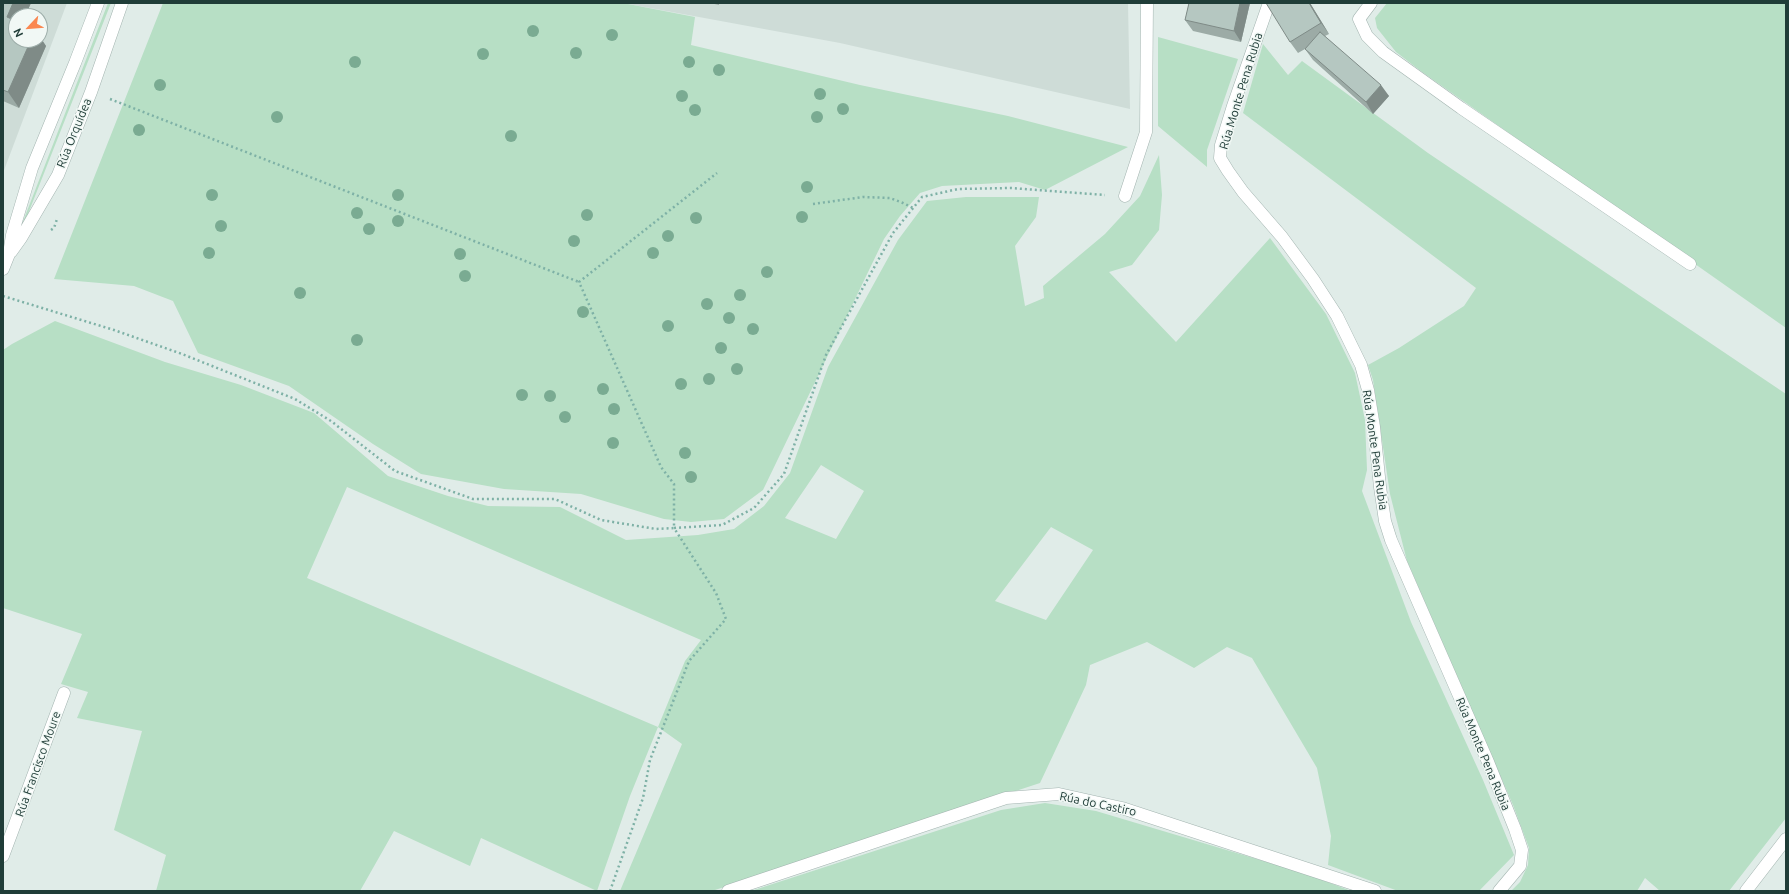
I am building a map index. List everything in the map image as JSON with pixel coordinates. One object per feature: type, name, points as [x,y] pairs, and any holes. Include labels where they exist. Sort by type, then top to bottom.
[{"type":"street","name":"Rúa Orquídea","points":[[3,270],[9,254],[12,235],[32,168],[98,3]]},
{"type":"street","name":"Rúa Orquídea","points":[[9,254],[21,238],[58,175],[91,92],[122,3]]},
{"type":"street","points":[[1125,196],[1146,132],[1147,3]]},
{"type":"street","name":"Rúa Monte Pena Rubia","points":[[1269,3],[1233,106],[1221,144],[1220,158],[1244,192],[1282,237],[1313,279],[1337,316],[1360,365],[1368,390],[1385,521],[1391,540],[1488,762],[1522,850],[1520,866],[1499,891]]},
{"type":"street","points":[[1371,3],[1359,19],[1367,36],[1383,52],[1690,264]]},
{"type":"street","name":"Rúa Francisco Moure","points":[[3,856],[64,694]]},
{"type":"street","name":"Rúa do Castiro","points":[[728,891],[1006,798],[1059,794],[1122,808],[1375,891]]},
{"type":"street","points":[[1746,891],[1786,838]]},
{"type":"path","points":[[91,92],[579,282],[661,467],[674,484],[674,528],[716,592],[726,619],[689,661],[650,760],[642,798],[610,891]]},
{"type":"path","points":[[579,282],[717,173]]},
{"type":"path","points":[[3,296],[114,330],[174,351],[295,399],[331,421],[395,471],[473,499],[555,500],[601,520],[656,529],[722,525],[754,508],[784,474],[826,355],[893,233],[922,197],[958,189],[1011,188],[1125,196]]},
{"type":"path","points":[[813,204],[863,197],[876,197],[890,198],[903,202],[913,208]]},
{"type":"shaded area","points":[[3,3],[67,3],[3,173]]},
{"type":"shaded area","points":[[623,3],[1128,3],[1130,109],[840,43]]},
{"type":"green space","points":[[108,3],[111,3],[24,224],[22,224]]},
{"type":"green space","points":[[163,3],[623,3],[695,17],[691,45],[860,85],[1008,116],[1128,147],[1045,190],[1019,182],[942,186],[920,193],[900,216],[884,239],[763,490],[724,519],[691,522],[664,519],[581,494],[504,489],[421,474],[373,444],[289,386],[198,353],[173,301],[134,286],[54,279]]},
{"type":"green space","points":[[1387,3],[1786,3],[1786,328],[1422,72],[1396,52],[1377,28],[1375,18]]},
{"type":"green space","points":[[1158,37],[1238,59],[1207,150],[1207,167],[1158,126]]},
{"type":"green space","points":[[1263,44],[1288,75],[1302,61],[1428,153],[1786,394],[1786,818],[1729,891],[1660,891],[1645,878],[1637,891],[1511,891],[1520,882],[1528,865],[1529,848],[1513,805],[1407,561],[1390,494],[1373,380],[1368,365],[1399,348],[1464,306],[1476,288],[1243,113]]},
{"type":"green space","points":[[1159,155],[1162,195],[1159,230],[1132,265],[1109,272],[1176,342],[1270,238],[1326,314],[1355,373],[1365,420],[1367,470],[1362,491],[1411,622],[1483,780],[1514,855],[1479,891],[1398,891],[1328,865],[1331,836],[1317,768],[1252,658],[1227,647],[1194,668],[1147,642],[1090,665],[1086,685],[1040,783],[712,891],[620,891],[682,744],[658,727],[630,796],[597,891],[481,838],[470,866],[394,831],[360,891],[156,891],[166,855],[114,830],[142,731],[77,718],[88,692],[61,684],[82,634],[3,608],[3,350],[55,321],[165,362],[241,385],[314,413],[388,476],[448,496],[488,506],[560,507],[626,540],[698,535],[734,529],[764,506],[790,473],[828,367],[898,240],[927,201],[966,197],[1039,197],[1036,217],[1015,246],[1025,306],[1044,298],[1043,286],[1105,234],[1140,196]],"holes":[[[821,465],[864,491],[836,539],[785,518]],[[347,487],[701,640],[685,661],[658,727],[307,578]],[[1051,527],[1093,550],[1046,620],[995,601]]]},
{"type":"green space","points":[[1045,803],[1096,811],[1307,874],[1351,891],[751,891],[1001,810]]},
{"type":"building","points":[[3,3],[13,3],[11,8],[8,8],[7,17],[8,48],[27,48],[8,92],[3,90]]},
{"type":"building","points":[[1189,3],[1240,3],[1234,31],[1185,20]]},
{"type":"building","points":[[1266,3],[1309,3],[1321,23],[1290,42]]},
{"type":"building","points":[[1320,32],[1381,85],[1366,102],[1305,49]]}]
